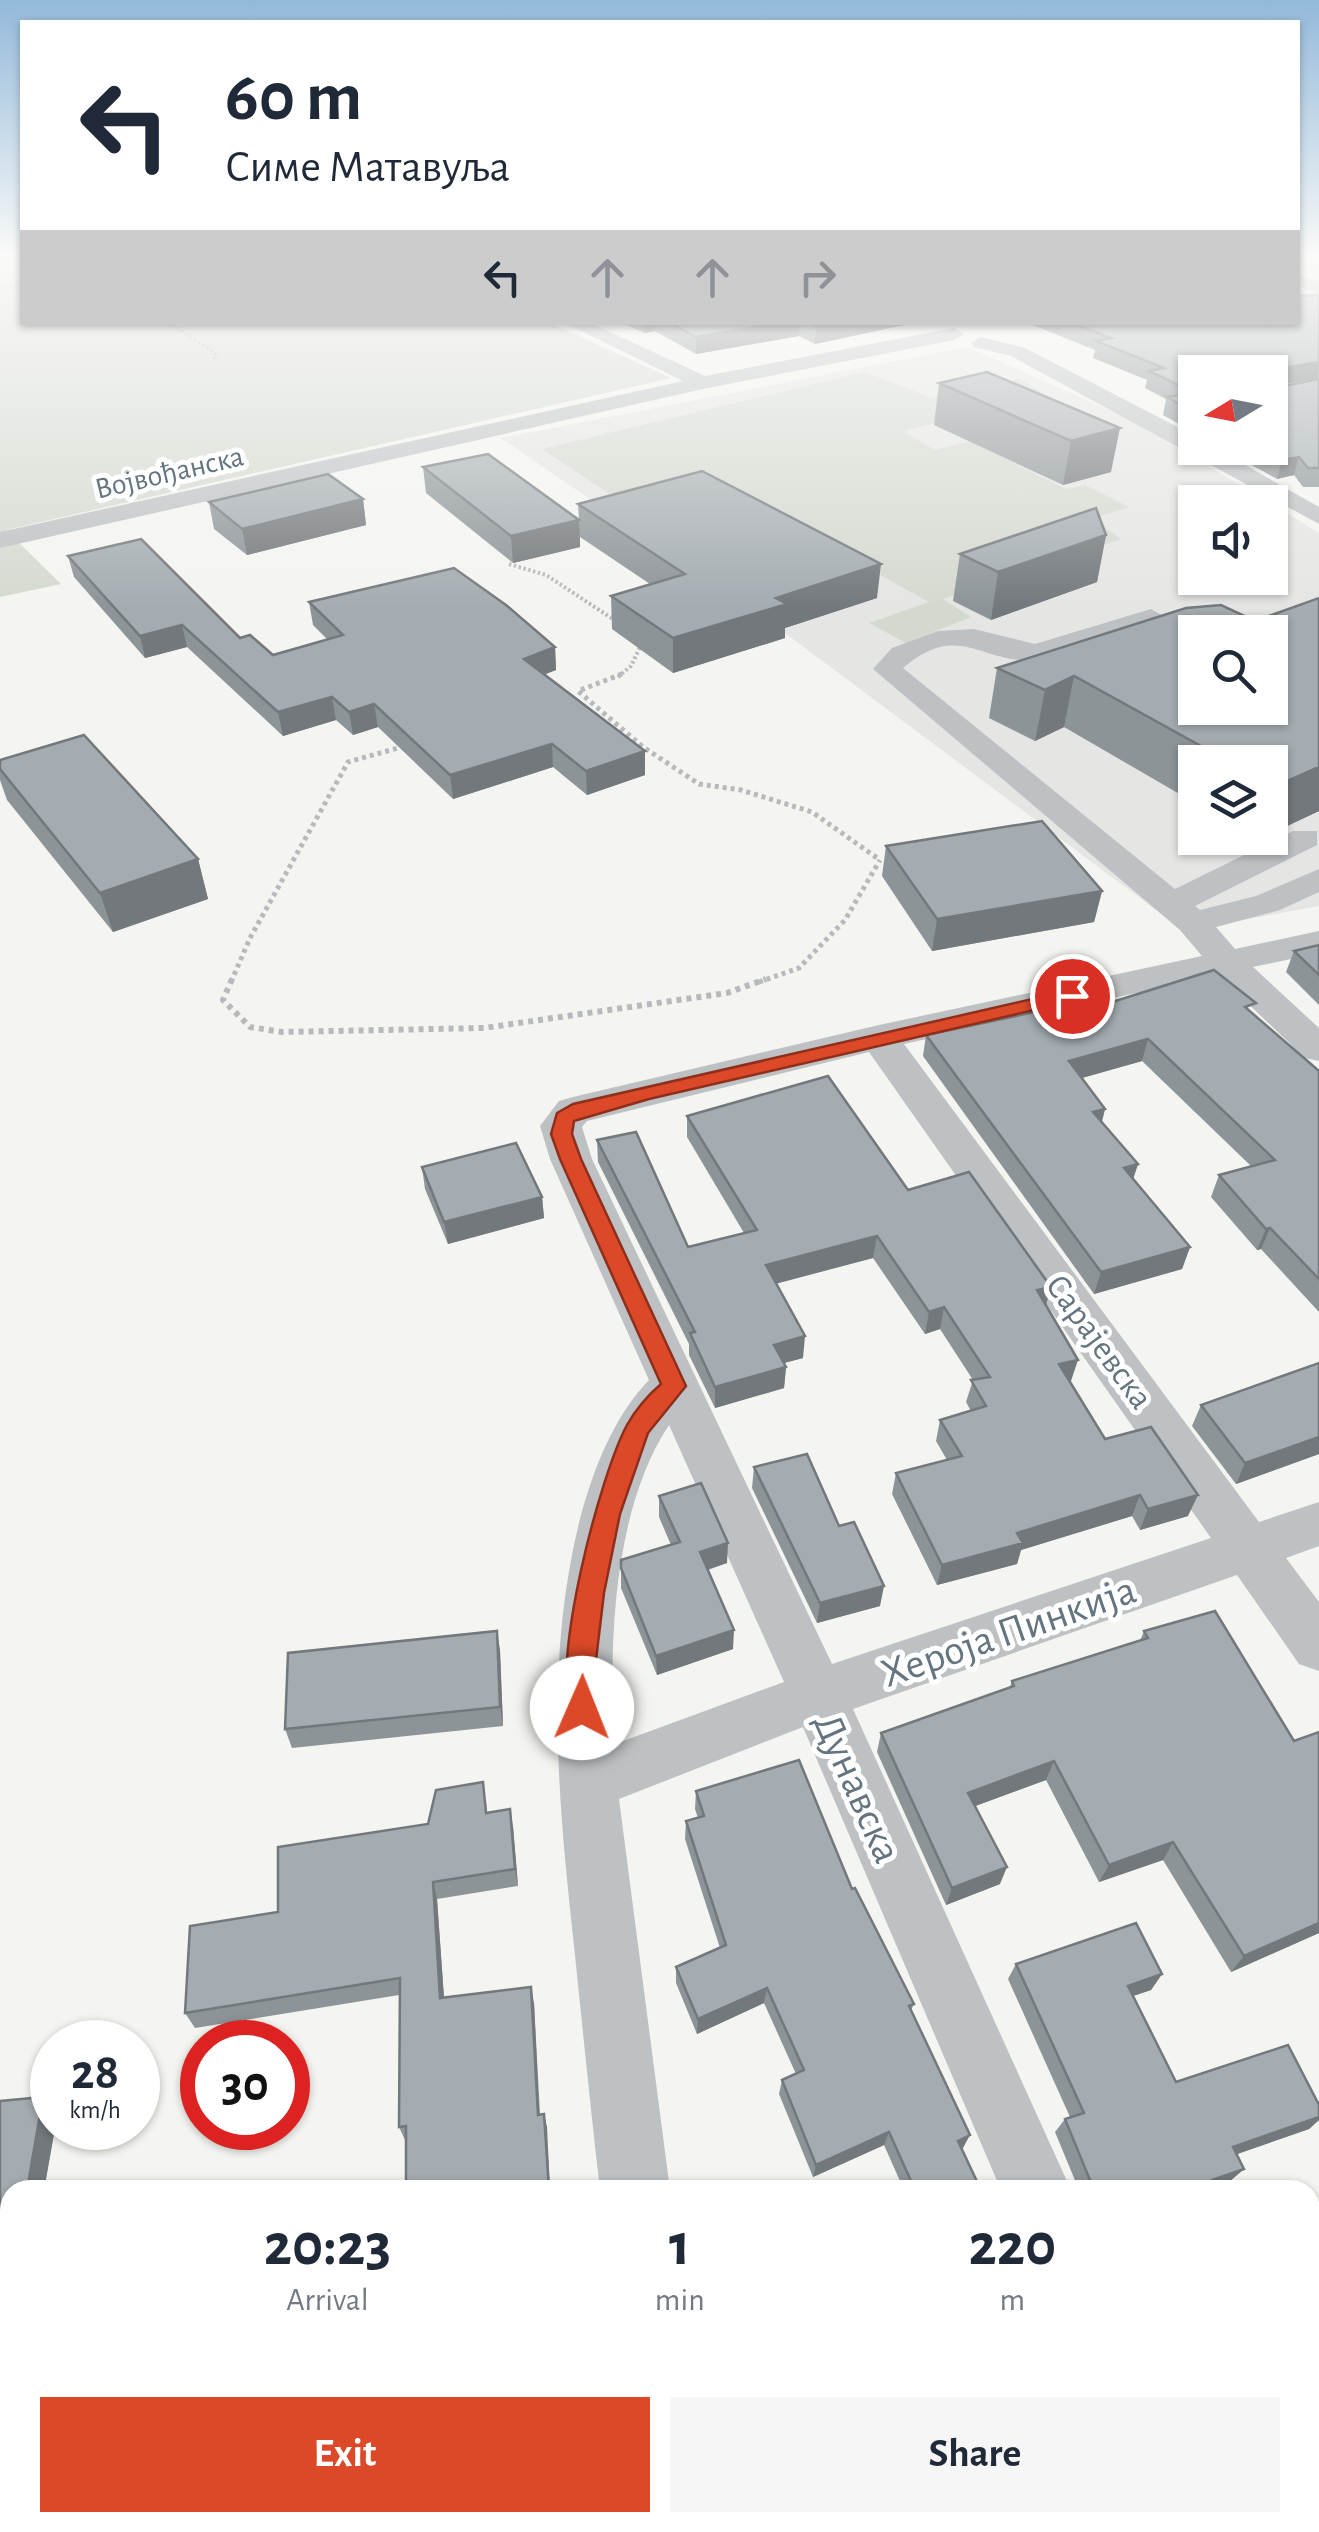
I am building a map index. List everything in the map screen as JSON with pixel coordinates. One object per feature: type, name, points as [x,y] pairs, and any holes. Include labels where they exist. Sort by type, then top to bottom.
[{"type":"street","points":[[685,374],[702,382]]},
{"type":"street","name":"Војвођанска","points":[[0,540],[741,374]]},
{"type":"street","name":"Војвођанска","points":[[1074,374],[1178,435]]},
{"type":"street","points":[[1141,415],[1177,410]]},
{"type":"street","name":"Војвођанска","points":[[1230,465],[1319,517]]},
{"type":"street","points":[[1152,617],[1037,652],[1021,653],[970,636],[948,639],[907,650],[893,658],[886,670],[1183,913],[1226,962],[1319,1050]]},
{"type":"street","points":[[1183,913],[1304,838]]},
{"type":"street","points":[[1183,913],[1268,903],[1319,879]]},
{"type":"street","points":[[879,1038],[1319,942]]},
{"type":"street","name":"Дунавска","points":[[879,1038],[573,1111],[564,1118],[562,1134],[570,1159],[818,1695],[1032,2180]]},
{"type":"street","name":"Сарајевска","points":[[879,1038],[1319,1646]]},
{"type":"street","points":[[634,2180],[587,1783],[582,1660],[595,1559],[623,1461],[653,1405],[674,1386]]},
{"type":"street","name":"Хероја Пинкија","points":[[587,1783],[818,1695],[1319,1524]]},
{"type":"path","points":[[509,564],[546,575],[628,628]]},
{"type":"path","points":[[640,638],[632,669],[578,691],[643,747],[698,784],[741,790],[812,812],[888,867]]},
{"type":"path","points":[[416,742],[348,762],[250,938],[223,1000],[250,1027],[282,1032],[484,1028],[727,993],[799,968],[845,920],[880,860]]},
{"type":"shaded area","points":[[0,374],[663,374],[671,378],[6,530],[61,584],[0,597]]},
{"type":"shaded area","points":[[828,374],[1028,374],[1132,420],[1178,448],[1178,465],[1207,465],[1240,485],[1178,485],[1178,595],[1288,595],[1288,514],[1319,533],[1319,906],[1184,931],[793,639],[501,438]]},
{"type":"shaded area","points":[[856,374],[871,374],[932,398],[1020,379],[1048,396],[903,431],[935,450],[979,439],[1021,467],[1067,489],[1085,485],[1129,507],[1092,519],[1121,539],[943,599],[971,617],[906,643],[869,623],[929,602],[737,496],[646,518],[542,449]]},
{"type":"building","points":[[992,374],[1120,428],[1071,441],[939,383]]},
{"type":"building","points":[[1156,374],[1178,374],[1178,385]]},
{"type":"building","points":[[1319,379],[1319,468],[1308,468],[1299,457],[1288,459],[1288,385]]},
{"type":"building","points":[[488,454],[579,520],[511,536],[423,467]]},
{"type":"building","points":[[702,471],[881,564],[776,598],[787,604],[673,638],[611,596],[685,574],[578,504]]},
{"type":"building","points":[[328,474],[363,499],[242,529],[209,502]]},
{"type":"building","points":[[1096,508],[1106,535],[998,572],[960,554]]},
{"type":"building","points":[[141,539],[240,638],[250,635],[273,655],[343,635],[309,602],[454,568],[555,647],[524,659],[645,751],[586,771],[552,744],[450,775],[374,704],[349,712],[332,697],[278,712],[182,625],[140,636],[68,556]]},
{"type":"building","points":[[1319,598],[1319,767],[1288,781],[1288,745],[1199,745],[1074,676],[1045,690],[997,668],[1186,608],[1221,605],[1242,615],[1178,615],[1178,725],[1288,725],[1288,615],[1272,615]]},
{"type":"building","points":[[84,735],[198,859],[100,893],[0,769],[0,760]]},
{"type":"building","points":[[1042,821],[1102,891],[937,919],[886,846]]},
{"type":"building","points":[[1319,945],[1319,975],[1294,951]]},
{"type":"building","points":[[1214,970],[1256,1003],[1245,1007],[1319,1071],[1319,1279],[1270,1228],[1266,1229],[1219,1175],[1275,1160],[1148,1039],[1069,1061],[1105,1109],[1093,1112],[1138,1164],[1124,1168],[1190,1247],[1101,1272],[926,1035],[1083,1002],[1090,1009]]},
{"type":"building","points":[[828,1076],[908,1190],[969,1172],[1051,1287],[1037,1290],[1078,1360],[1059,1364],[1105,1439],[1151,1427],[1198,1495],[1148,1509],[1140,1495],[1017,1533],[1023,1543],[942,1565],[896,1473],[962,1456],[940,1420],[986,1406],[971,1380],[990,1377],[944,1307],[929,1312],[877,1236],[766,1265],[805,1336],[774,1345],[786,1367],[715,1387],[690,1333],[695,1332],[597,1140],[636,1132],[688,1247],[757,1230],[687,1116]]},
{"type":"building","points":[[516,1143],[542,1197],[444,1222],[422,1167]]},
{"type":"building","points":[[1319,1363],[1319,1437],[1245,1463],[1201,1405]]},
{"type":"building","points":[[807,1454],[839,1526],[854,1522],[884,1586],[820,1603],[754,1467]]},
{"type":"building","points":[[701,1483],[728,1543],[700,1552],[734,1630],[656,1656],[621,1560],[680,1542],[659,1496]]},
{"type":"building","points":[[1215,1611],[1294,1741],[1319,1732],[1319,1923],[1244,1956],[1173,1842],[1109,1865],[1054,1761],[968,1793],[1007,1867],[952,1888],[881,1733],[1014,1686],[1012,1681],[1148,1638],[1144,1631]]},
{"type":"building","points":[[497,1631],[500,1707],[285,1729],[288,1653]]},
{"type":"building","points":[[799,1760],[852,1889],[855,1888],[914,2004],[909,2006],[970,2135],[958,2141],[976,2180],[911,2180],[889,2132],[816,2165],[782,2080],[804,2070],[767,1988],[698,2019],[676,1967],[726,1945],[686,1821],[704,1816],[696,1791]]},
{"type":"building","points":[[483,1782],[486,1813],[510,1809],[515,1869],[433,1882],[440,1998],[531,1987],[538,2115],[544,2114],[548,2180],[406,2180],[406,2126],[399,2127],[400,1978],[185,2013],[190,1926],[278,1912],[278,1847],[428,1824],[436,1790]]},
{"type":"building","points":[[1136,1923],[1162,1974],[1128,1986],[1176,2082],[1288,2045],[1319,2105],[1319,2117],[1233,2147],[1244,2169],[1212,2180],[1090,2180],[1065,2119],[1084,2113],[1016,1964]]},
{"type":"building","points":[[30,2098],[30,2150],[34,2150],[29,2180],[0,2180],[0,2101]]},
{"type":"route","points":[[582,1708],[582,1660],[595,1559],[607,1514],[637,1430],[653,1405],[674,1386],[570,1159],[562,1134],[564,1118],[573,1111],[649,1092],[1072,996]]}]
